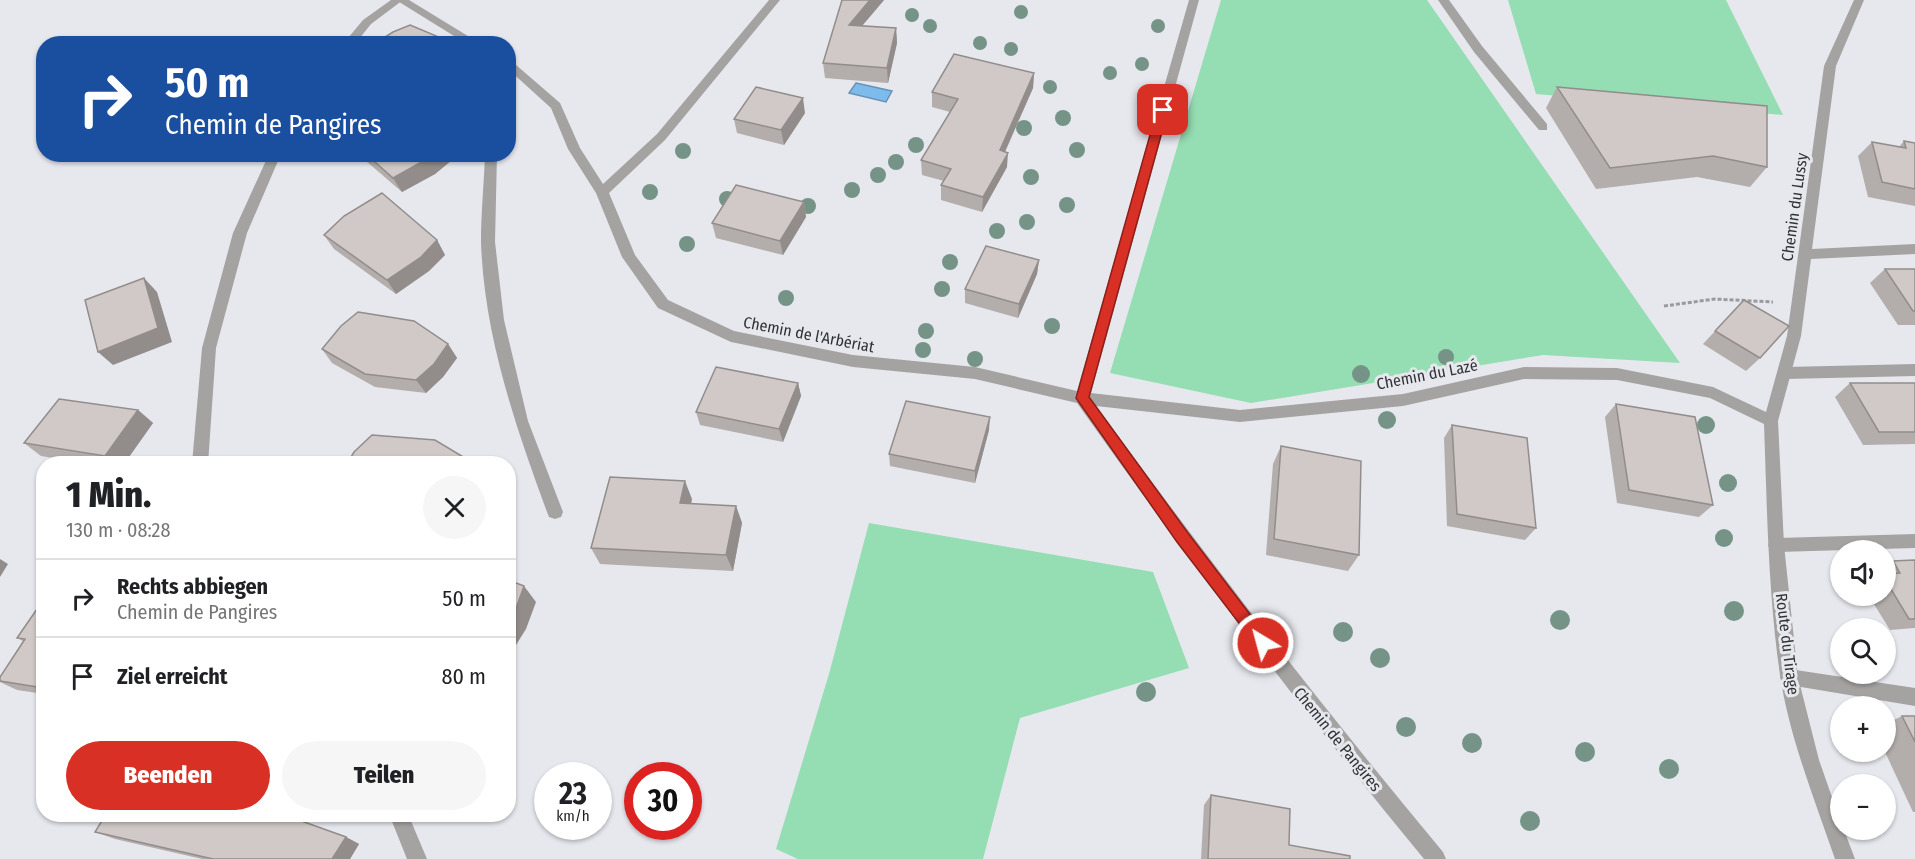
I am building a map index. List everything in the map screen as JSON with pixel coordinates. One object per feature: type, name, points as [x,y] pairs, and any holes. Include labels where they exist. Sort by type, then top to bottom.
[{"type":"street","points":[[355,36],[368,22],[399,0],[462,36]]},
{"type":"street","points":[[602,192],[661,137],[775,0]]},
{"type":"street","points":[[1082,398],[1194,0]]},
{"type":"street","points":[[1443,0],[1478,49],[1543,127]]},
{"type":"street","name":"Chemin du Lussy","points":[[1771,421],[1786,373],[1799,303],[1830,66],[1859,0]]},
{"type":"street","name":"Chemin de l'Arbériat","points":[[516,69],[556,106],[574,150],[602,192],[628,257],[663,304],[731,336],[853,361],[975,373],[1082,398]]},
{"type":"street","points":[[201,456],[209,348],[240,233],[271,162]]},
{"type":"street","points":[[491,162],[488,242],[497,320],[521,421],[555,512]]},
{"type":"street","points":[[1804,254],[1915,249]]},
{"type":"street","points":[[1786,373],[1915,370]]},
{"type":"street","name":"Chemin du Lazé","points":[[1082,398],[1240,416],[1403,400],[1524,373],[1617,374],[1713,393],[1771,421]]},
{"type":"street","name":"Chemin de Pangires","points":[[1082,398],[1182,537],[1340,743],[1436,859]]},
{"type":"street","name":"Route du Tirage","points":[[1771,421],[1776,545],[1789,677],[1810,760],[1845,859]]},
{"type":"street","points":[[1776,545],[1915,541]]},
{"type":"street","points":[[1789,677],[1915,697]]},
{"type":"street","points":[[401,822],[417,859]]},
{"type":"path","points":[[1664,306],[1716,299],[1799,303]]},
{"type":"green space","points":[[1221,0],[1427,0],[1680,363],[1543,355],[1251,403],[1110,373]]},
{"type":"green space","points":[[1508,0],[1726,0],[1783,115],[1536,94]]},
{"type":"green space","points":[[869,523],[1153,572],[1189,668],[1020,718],[983,859],[798,859],[776,849],[829,674]]},
{"type":"water","points":[[856,83],[892,91],[886,102],[849,93]]},
{"type":"building","points":[[842,0],[870,0],[849,25],[896,28],[887,68],[823,63]]},
{"type":"building","points":[[410,25],[436,36],[387,36]]},
{"type":"building","points":[[954,54],[1034,73],[1000,150],[1008,153],[983,197],[941,185],[951,169],[921,160],[958,99],[932,92]]},
{"type":"building","points":[[756,87],[803,98],[781,130],[734,119]]},
{"type":"building","points":[[1557,87],[1767,106],[1767,167],[1713,156],[1610,168]]},
{"type":"building","points":[[1904,141],[1915,143],[1915,189],[1882,182],[1872,142],[1906,148]]},
{"type":"building","points":[[375,162],[422,162],[393,178]]},
{"type":"building","points":[[736,185],[804,202],[780,241],[712,223]]},
{"type":"building","points":[[382,193],[437,240],[421,257],[387,280],[324,235],[344,216]]},
{"type":"building","points":[[986,246],[1039,260],[1019,304],[965,289]]},
{"type":"building","points":[[1885,269],[1915,269],[1915,311],[1913,311]]},
{"type":"building","points":[[144,278],[158,328],[98,352],[85,300]]},
{"type":"building","points":[[1744,300],[1789,326],[1760,358],[1715,331]]},
{"type":"building","points":[[358,312],[414,321],[448,344],[434,364],[416,380],[365,374],[322,349],[341,326]]},
{"type":"building","points":[[716,367],[798,383],[779,429],[696,412]]},
{"type":"building","points":[[1850,383],[1915,383],[1915,432],[1879,432]]},
{"type":"building","points":[[59,399],[138,410],[105,456],[24,443]]},
{"type":"building","points":[[906,401],[990,417],[975,471],[889,454]]},
{"type":"building","points":[[1616,404],[1695,417],[1713,505],[1629,490]]},
{"type":"building","points":[[1452,425],[1527,438],[1536,528],[1457,514]]},
{"type":"building","points":[[372,435],[435,440],[462,456],[352,456]]},
{"type":"building","points":[[1281,446],[1361,461],[1359,555],[1274,539]]},
{"type":"building","points":[[610,477],[685,481],[680,503],[736,506],[726,555],[591,548]]},
{"type":"building","points":[[1915,560],[1915,619],[1909,619],[1896,598],[1896,573],[1900,573],[1896,561]]},
{"type":"building","points":[[516,583],[524,586],[516,608]]},
{"type":"building","points":[[36,611],[36,687],[0,681],[0,677],[25,639],[17,638]]},
{"type":"building","points":[[1902,716],[1915,716],[1915,742]]},
{"type":"building","points":[[1211,795],[1290,809],[1289,845],[1350,856],[1350,859],[1208,859]]},
{"type":"building","points":[[101,822],[304,822],[346,837],[332,859],[213,859],[95,832]]},
{"type":"route","points":[[1163,110],[1082,398],[1182,537],[1263,643]]}]
